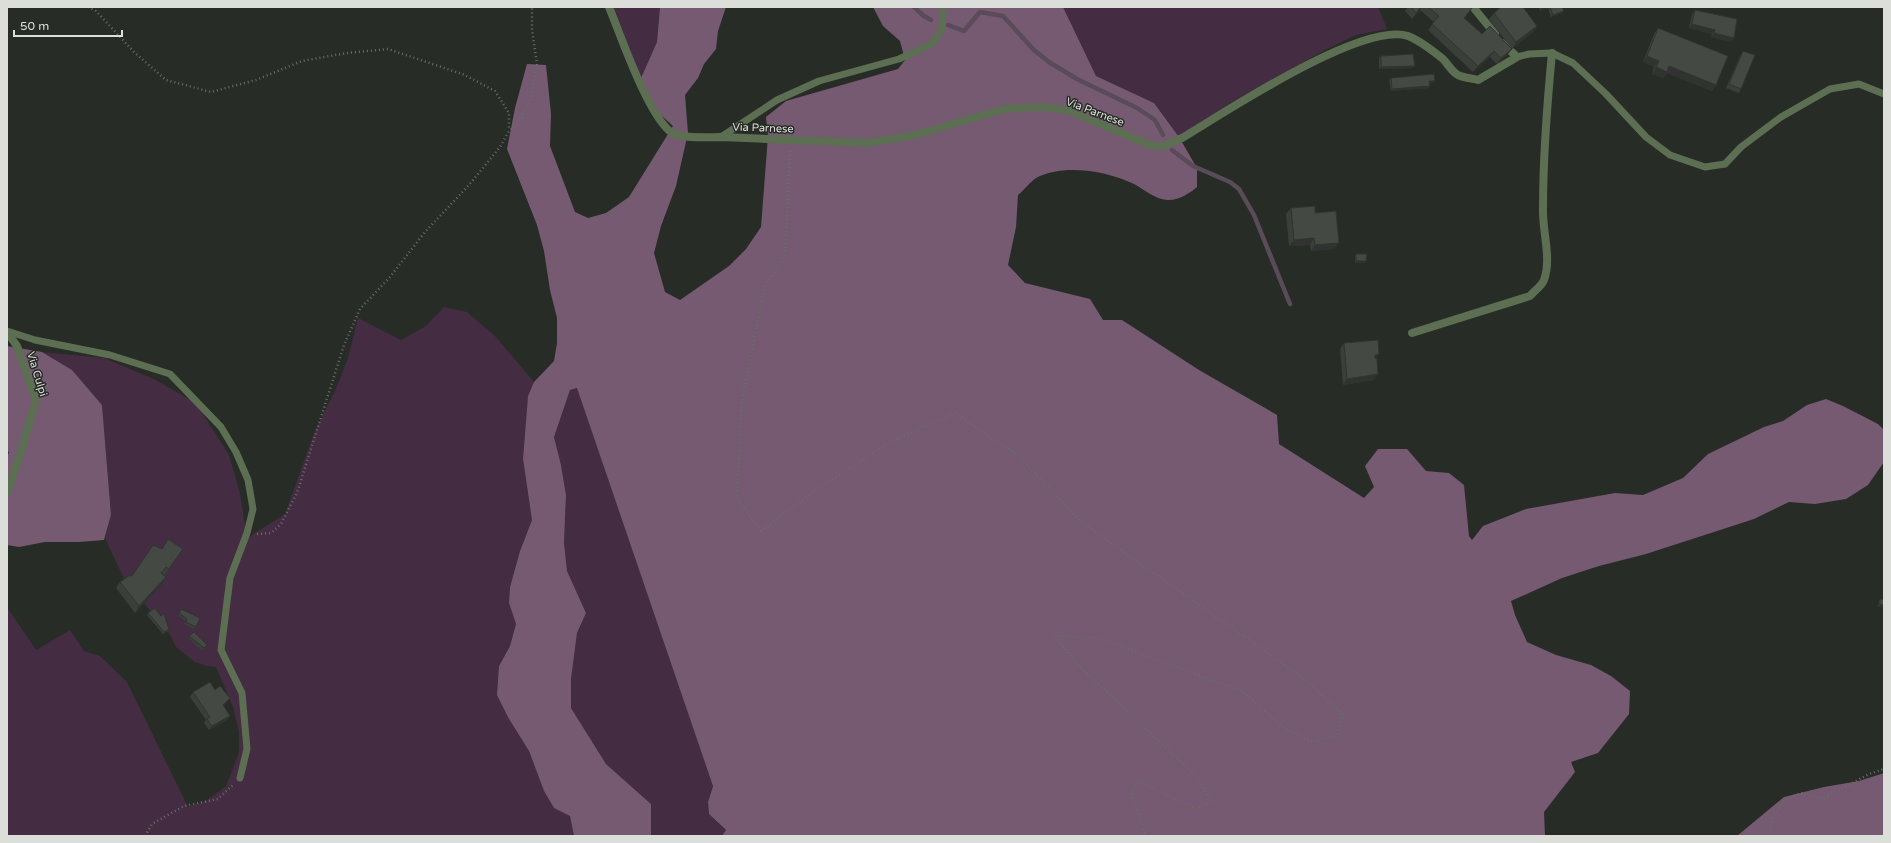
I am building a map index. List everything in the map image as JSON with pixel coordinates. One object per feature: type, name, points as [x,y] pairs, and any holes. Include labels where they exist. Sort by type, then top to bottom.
[{"type":"street","name":"Via Parnese","points":[[609,7],[649,103],[658,119],[673,133],[697,138],[721,137],[868,143],[914,135],[1004,109],[1040,107],[1067,110],[1152,146],[1163,146],[1182,138],[1300,67],[1366,40],[1392,35],[1407,36],[1427,47],[1458,75],[1478,80],[1517,57]]},
{"type":"street","points":[[1473,7],[1511,53],[1517,57]]},
{"type":"street","points":[[1412,333],[1530,296],[1544,281],[1547,259],[1542,222],[1543,171],[1552,53]]},
{"type":"street","name":"Via Culpi","points":[[7,332],[17,346],[36,400],[19,458],[7,492]]},
{"type":"lane","points":[[721,137],[777,100],[818,80],[899,59],[932,44],[942,29],[943,7]]},
{"type":"lane","points":[[1517,57],[1530,54],[1552,53],[1573,63],[1606,94],[1652,142],[1670,155],[1705,167],[1725,164],[1741,147],[1782,117],[1830,89],[1860,84],[1884,94]]},
{"type":"lane","points":[[7,332],[35,340],[110,355],[170,374],[221,427],[236,452],[248,480],[253,508],[230,578],[221,650],[242,693],[248,749],[240,778]]},
{"type":"path","points":[[88,7],[96,11],[134,52],[166,80],[211,92],[256,80],[302,60],[346,53],[388,49],[465,75],[495,91],[509,113],[510,131]]},
{"type":"path","points":[[246,533],[271,533],[281,524],[294,499],[344,345],[360,309],[390,277],[425,232],[469,185],[500,147],[510,131],[520,123],[531,96],[538,64],[532,30],[532,7]]},
{"type":"path","points":[[791,140],[785,254],[764,288],[742,401],[737,498],[761,531],[816,490],[890,442],[955,413],[1019,456],[1080,521],[1303,678],[1342,714],[1336,736],[1312,742],[1284,728],[1242,690],[1098,638],[1055,636],[1075,662],[1198,778],[1211,801],[1197,810],[1137,781],[1132,794],[1146,836]]},
{"type":"path","points":[[1765,836],[1771,828],[1772,818],[1785,800],[1802,793],[1824,799],[1869,774],[1884,769]]},
{"type":"path","points":[[145,836],[152,824],[184,806],[218,798],[240,778]]},
{"type":"shaded area","points":[[608,7],[660,7],[657,42],[641,78]]},
{"type":"shaded area","points":[[660,7],[726,7],[718,31],[716,49],[704,64],[698,78],[685,95],[688,133],[676,186],[661,226],[654,253],[665,292],[680,300],[729,266],[746,249],[761,227],[768,136],[766,117],[786,101],[898,69],[905,60],[900,41],[883,26],[873,7],[1063,7],[1096,76],[1154,103],[1179,137],[1197,168],[1197,187],[1179,198],[1167,200],[1154,196],[1123,179],[1099,172],[1072,170],[1047,173],[1036,178],[1018,195],[1016,227],[1008,265],[1025,283],[1090,299],[1103,320],[1122,320],[1199,370],[1277,415],[1279,444],[1364,498],[1374,487],[1365,466],[1378,449],[1407,449],[1426,471],[1449,473],[1464,485],[1469,536],[1472,540],[1483,526],[1526,509],[1615,493],[1643,495],[1683,478],[1708,454],[1764,427],[1783,421],[1807,405],[1826,399],[1878,424],[1884,430],[1884,462],[1868,485],[1846,499],[1815,504],[1789,502],[1754,519],[1646,554],[1599,566],[1562,578],[1511,601],[1515,615],[1527,642],[1556,655],[1591,665],[1611,676],[1630,691],[1629,714],[1598,753],[1571,762],[1575,772],[1544,812],[1545,836],[722,836],[726,830],[709,814],[708,802],[713,786],[577,388],[570,390],[554,437],[566,495],[564,543],[567,571],[586,613],[577,633],[571,679],[571,708],[606,764],[651,804],[651,836],[574,836],[570,816],[554,808],[544,791],[529,751],[509,719],[497,695],[499,666],[510,646],[516,624],[509,603],[510,587],[520,551],[532,520],[523,459],[528,396],[534,382],[554,361],[557,343],[557,318],[550,290],[544,251],[537,225],[507,149],[515,108],[527,64],[546,65],[551,114],[550,146],[575,212],[588,218],[606,213],[629,197],[673,126],[652,107],[641,78],[657,42]]},
{"type":"shaded area","points":[[1063,7],[1378,7],[1387,29],[1356,35],[1325,50],[1232,102],[1179,137],[1154,103],[1096,76]]},
{"type":"shaded area","points":[[444,307],[467,312],[495,336],[534,382],[528,396],[523,459],[532,520],[520,551],[510,587],[509,603],[516,624],[510,646],[499,666],[509,719],[529,751],[544,791],[554,808],[570,816],[574,836],[7,836],[7,607],[36,650],[70,630],[84,651],[100,656],[127,682],[188,807],[206,801],[226,786],[239,753],[239,732],[233,707],[216,667],[195,662],[176,647],[169,633],[125,581],[105,538],[111,515],[102,405],[72,370],[42,352],[104,358],[154,379],[196,403],[229,455],[240,493],[247,538],[285,514],[315,431],[335,391],[348,358],[358,318],[401,340],[426,326]]},
{"type":"shaded area","points":[[7,346],[42,352],[72,370],[102,405],[111,515],[104,540],[45,542],[19,547],[7,545],[7,458],[9,452],[7,451]]},
{"type":"shaded area","points":[[588,385],[714,780],[708,802],[709,814],[726,831],[722,836],[651,836],[651,804],[606,764],[571,708],[571,679],[577,633],[586,613],[567,571],[564,543],[566,495],[554,437],[570,390]]},
{"type":"shaded area","points":[[1884,773],[1884,836],[1737,836],[1784,797],[1824,787],[1859,781]]},
{"type":"building","points":[[1411,7],[1421,7],[1416,13]]},
{"type":"building","points":[[1428,7],[1473,7],[1464,18],[1482,34],[1490,26],[1512,49],[1501,58],[1494,51],[1478,66],[1432,24],[1439,16]]},
{"type":"building","points":[[1501,7],[1523,7],[1537,26],[1516,42],[1494,13]]},
{"type":"building","points":[[1550,7],[1562,7],[1564,11],[1553,15]]},
{"type":"building","points":[[1695,10],[1737,19],[1734,38],[1714,33],[1715,30],[1692,24]]},
{"type":"building","points":[[1658,28],[1728,56],[1716,85],[1669,66],[1667,72],[1656,67],[1659,61],[1647,56]]},
{"type":"building","points":[[1743,51],[1755,55],[1741,89],[1729,84]]},
{"type":"building","points":[[1413,54],[1415,66],[1381,67],[1381,56]]},
{"type":"building","points":[[1434,74],[1435,81],[1429,81],[1430,86],[1392,89],[1391,78]]},
{"type":"building","points":[[1315,206],[1315,213],[1336,211],[1339,243],[1315,245],[1314,238],[1294,240],[1291,208]]},
{"type":"building","points":[[1356,254],[1367,254],[1366,261],[1356,261]]},
{"type":"building","points":[[1378,340],[1379,354],[1375,355],[1375,358],[1377,359],[1378,374],[1347,379],[1344,343]]},
{"type":"building","points":[[168,539],[183,549],[169,569],[166,567],[161,573],[166,577],[139,606],[120,582],[130,575],[132,576],[153,545],[162,549]]},
{"type":"building","points":[[1880,599],[1884,600],[1884,605],[1880,605]]},
{"type":"building","points":[[155,608],[161,616],[164,614],[169,629],[164,632],[148,613]]},
{"type":"building","points":[[181,609],[200,618],[196,627],[186,622],[187,619],[179,613]]},
{"type":"building","points":[[194,632],[207,645],[204,648],[189,636]]},
{"type":"building","points":[[210,682],[215,690],[220,686],[230,698],[223,705],[230,716],[212,726],[207,719],[210,717],[193,692]]},
{"type":"waterway","points":[[914,7],[931,20]]},
{"type":"waterway","points":[[948,25],[964,31],[980,12],[1003,16],[1034,50],[1049,62],[1077,79],[1137,108],[1155,120],[1163,135]]},
{"type":"waterway","points":[[1172,150],[1193,166],[1230,182],[1239,189],[1254,215],[1290,304]]}]
